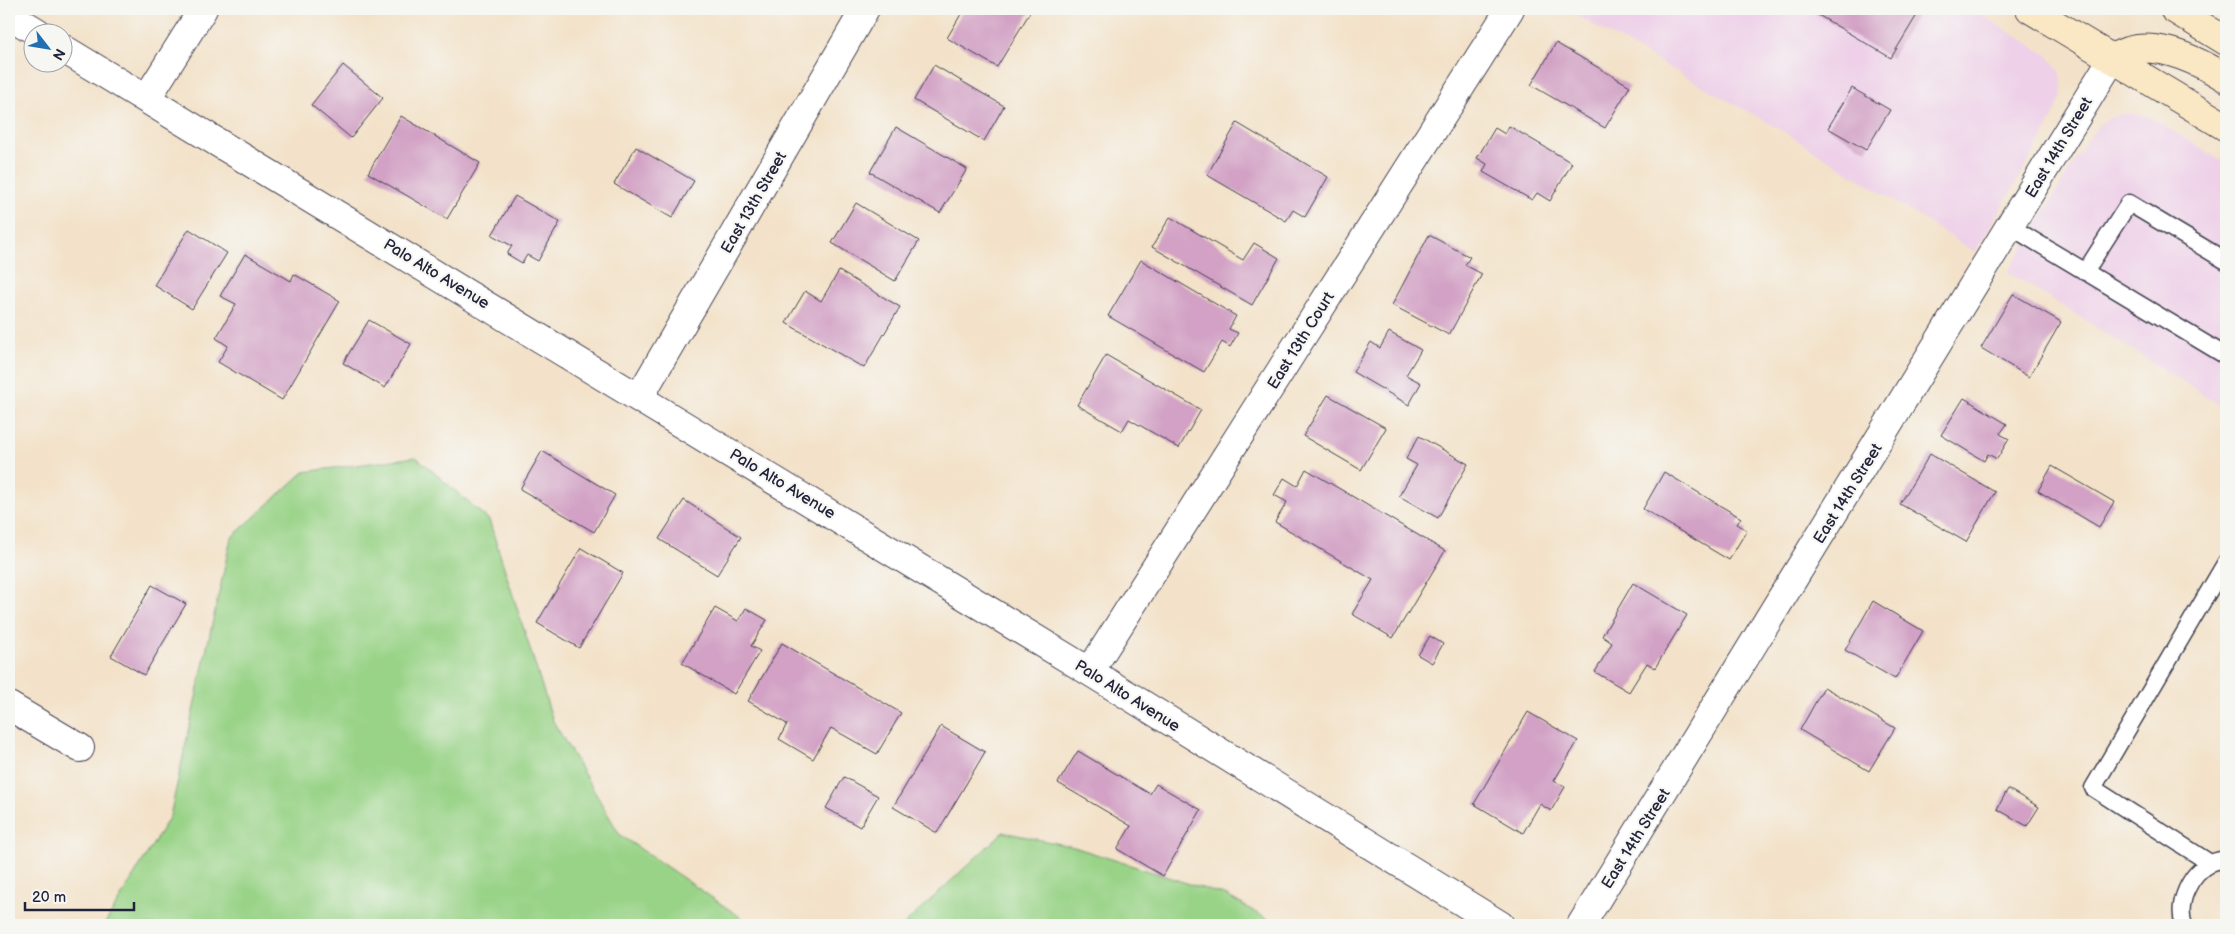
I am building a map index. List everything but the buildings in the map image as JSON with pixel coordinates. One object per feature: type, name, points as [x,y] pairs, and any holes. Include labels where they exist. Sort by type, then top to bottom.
[{"type":"main road","points":[[2030,9],[2226,127]]},
{"type":"main road","points":[[2174,9],[2226,41]]},
{"type":"main road","points":[[2112,59],[2124,52],[2150,48],[2191,60],[2226,78]]},
{"type":"street","points":[[147,98],[203,9]]},
{"type":"street","name":"East 13th Street","points":[[640,396],[865,9]]},
{"type":"street","name":"East 13th Court","points":[[1090,671],[1510,9]]},
{"type":"street","points":[[9,15],[22,23]]},
{"type":"street","name":"Palo Alto Avenue","points":[[72,54],[640,396],[1090,671],[1500,925]]},
{"type":"street","name":"East 14th Street","points":[[1581,925],[2011,227],[2112,59]]},
{"type":"street","points":[[9,706],[80,748]]},
{"type":"lane","points":[[2086,272],[2129,203],[2226,261]]},
{"type":"lane","points":[[2011,227],[2226,356]]},
{"type":"lane","points":[[2210,864],[2093,788],[2226,562]]},
{"type":"lane","points":[[2184,925],[2182,904],[2187,888],[2197,874],[2210,864],[2226,859]]},
{"type":"shaded area","points":[[1565,9],[1972,9],[2047,55],[2059,71],[2062,82],[2062,96],[2047,130],[1975,252],[1786,133]]},
{"type":"shaded area","points":[[2121,114],[2140,114],[2155,120],[2226,164],[2226,409],[2008,272],[2090,136],[2099,125],[2109,118]]},
{"type":"green space","points":[[416,457],[489,520],[553,721],[620,835],[752,925],[104,925],[170,816],[231,538],[304,472]]},
{"type":"green space","points":[[1003,832],[1074,847],[1227,896],[1278,925],[904,925]]}]
